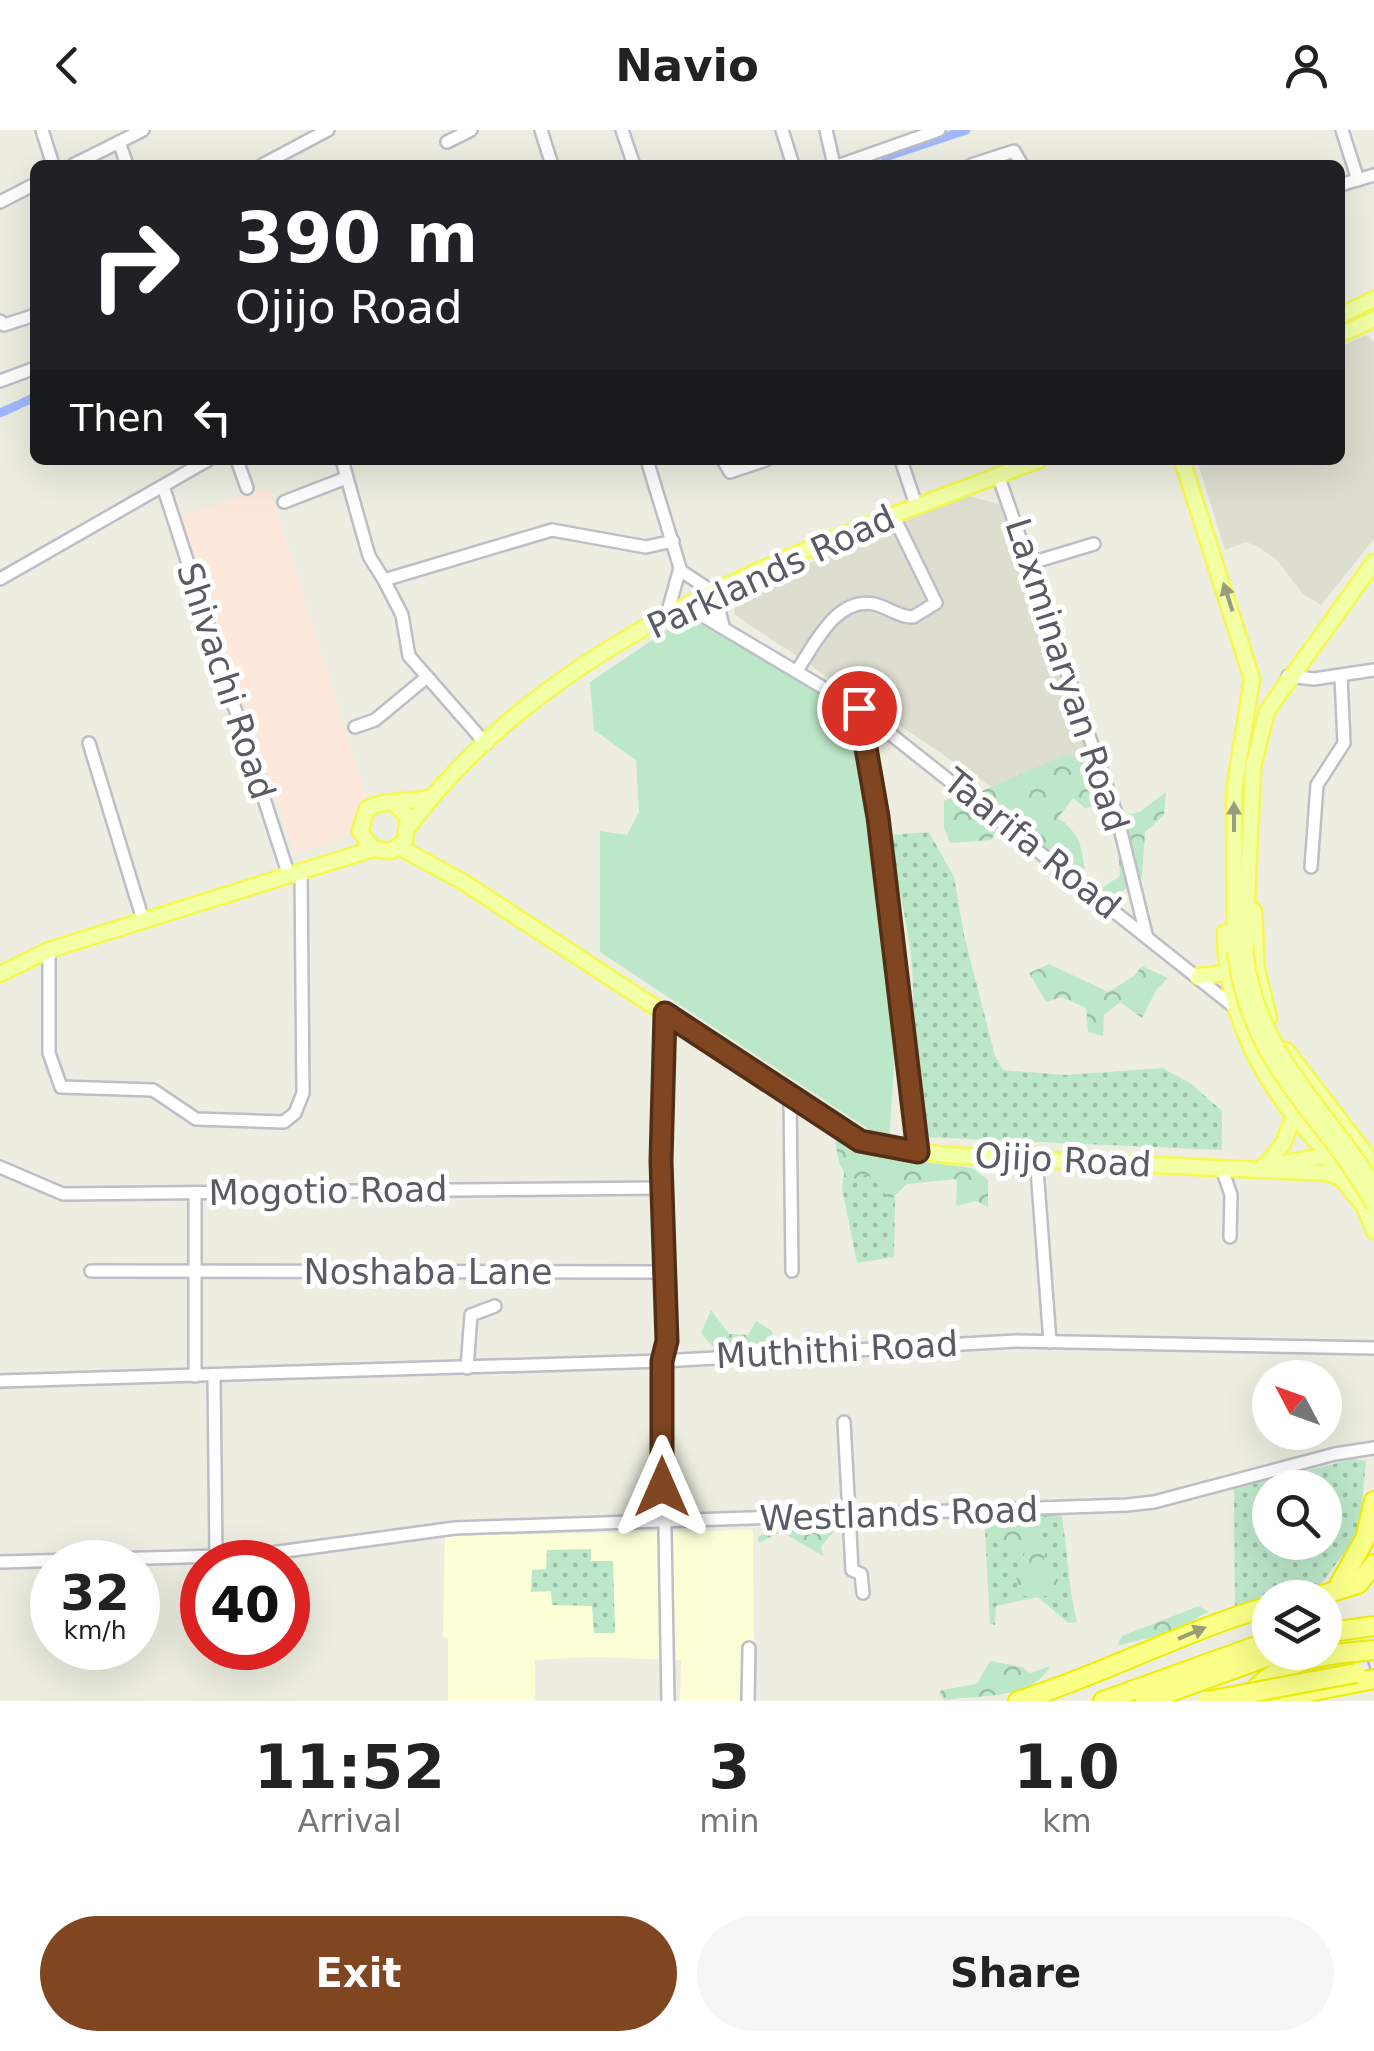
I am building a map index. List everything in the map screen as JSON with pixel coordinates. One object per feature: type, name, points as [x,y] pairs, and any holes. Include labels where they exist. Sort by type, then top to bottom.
[{"type":"highway","points":[[1342,1580],[1366,1539],[1374,1502]]},
{"type":"highway","points":[[1342,1589],[1358,1584],[1374,1564]]},
{"type":"highway","points":[[1018,1701],[1252,1613]]},
{"type":"highway","points":[[1342,1631],[1374,1626]]},
{"type":"highway","points":[[1342,1642],[1374,1638]]},
{"type":"highway","points":[[1103,1701],[1252,1646]]},
{"type":"highway","points":[[1245,1701],[1266,1679],[1296,1663],[1374,1650]]},
{"type":"highway","points":[[1145,1701],[1252,1662]]},
{"type":"highway","points":[[1206,1701],[1374,1670]]},
{"type":"highway","points":[[1263,1701],[1374,1679]]},
{"type":"main road","points":[[1345,314],[1374,299]]},
{"type":"main road","points":[[1345,322],[1374,307]]},
{"type":"main road","points":[[1345,332],[1374,318]]},
{"type":"main road","name":"Parklands Road","points":[[409,830],[431,797],[526,706],[667,615],[893,514],[1018,465]]},
{"type":"main road","points":[[1184,465],[1244,649],[1252,691],[1235,768],[1233,883],[1248,1017],[1266,1055],[1374,1205]]},
{"type":"main road","points":[[1373,565],[1266,711],[1258,738],[1240,948],[1267,1034],[1374,1185]]},
{"type":"main road","points":[[342,860],[367,810],[380,802],[395,804],[431,797]]},
{"type":"main road","points":[[395,804],[418,856]]},
{"type":"main road","points":[[360,830],[373,849]]},
{"type":"main road","points":[[0,974],[49,950],[373,849],[400,847],[409,830]]},
{"type":"main road","name":"Ojijo Road","points":[[400,847],[860,1141],[918,1152],[1260,1167]]},
{"type":"main road","points":[[1233,883],[1225,911],[1226,973],[1233,1006],[1254,1054],[1294,1114],[1333,1158]]},
{"type":"main road","points":[[1246,897],[1255,916],[1257,970],[1274,1030],[1371,1161]]},
{"type":"main road","points":[[1198,976],[1226,973]]},
{"type":"main road","points":[[1260,1167],[1284,1142],[1294,1114]]},
{"type":"main road","points":[[1371,1161],[1343,1145],[1333,1158],[1332,1167],[1364,1206],[1374,1231]]},
{"type":"main road","points":[[1260,1167],[1333,1158]]},
{"type":"main road","points":[[1260,1167],[1327,1173],[1343,1180],[1364,1179],[1371,1161]]},
{"type":"street","points":[[42,130],[51,160]]},
{"type":"street","points":[[84,160],[143,130]]},
{"type":"street","points":[[273,160],[328,130]]},
{"type":"street","points":[[447,142],[470,130]]},
{"type":"street","points":[[540,130],[550,160]]},
{"type":"street","points":[[622,130],[632,160]]},
{"type":"street","points":[[782,130],[791,160]]},
{"type":"street","points":[[826,130],[835,160]]},
{"type":"street","points":[[852,160],[939,130]]},
{"type":"street","points":[[1342,130],[1358,180]]},
{"type":"street","points":[[119,142],[125,160]]},
{"type":"street","points":[[988,160],[1014,152],[1019,160]]},
{"type":"street","points":[[1345,184],[1374,175]]},
{"type":"street","points":[[0,202],[30,187]]},
{"type":"street","points":[[0,321],[4,324],[30,316]]},
{"type":"street","points":[[0,381],[30,370]]},
{"type":"street","points":[[0,579],[199,465]]},
{"type":"street","points":[[240,465],[247,488]]},
{"type":"street","points":[[343,465],[368,556],[402,615],[410,656],[486,744]]},
{"type":"street","points":[[649,465],[681,567],[689,580],[713,592]]},
{"type":"street","points":[[726,465],[730,472],[751,465]]},
{"type":"street","points":[[903,465],[916,506]]},
{"type":"street","name":"Laxminaryan Road","points":[[998,474],[1116,816],[1146,934]]},
{"type":"street","points":[[284,502],[346,478]]},
{"type":"street","name":"Shivachi Road","points":[[49,950],[49,1053],[60,1087],[153,1090],[196,1119],[284,1122],[295,1113],[303,1093],[295,874],[163,486]]},
{"type":"street","points":[[798,669],[833,618],[851,606],[874,604],[913,617],[936,602],[893,514]]},
{"type":"street","points":[[384,580],[552,530],[646,547],[673,541]]},
{"type":"street","points":[[1030,563],[1094,544]]},
{"type":"street","points":[[667,615],[681,567]]},
{"type":"street","points":[[723,626],[719,610],[728,586]]},
{"type":"street","name":"Taarifa Road","points":[[686,606],[859,708],[1233,1006]]},
{"type":"street","points":[[1288,676],[1341,676],[1374,670]]},
{"type":"street","points":[[1311,868],[1317,784],[1344,743],[1341,676]]},
{"type":"street","points":[[355,727],[375,720],[427,677]]},
{"type":"street","points":[[859,708],[878,817],[918,1152]]},
{"type":"street","points":[[89,742],[144,920]]},
{"type":"street","points":[[665,1013],[662,1272],[667,1341],[662,1361],[662,1521],[668,1701]]},
{"type":"street","points":[[790,1097],[792,1271]]},
{"type":"street","points":[[1036,1156],[1050,1342]]},
{"type":"street","name":"Mogotio Road","points":[[0,1167],[63,1194],[662,1188]]},
{"type":"street","points":[[1222,1168],[1232,1195],[1230,1237]]},
{"type":"street","points":[[194,1193],[195,1376]]},
{"type":"street","name":"Noshaba Lane","points":[[90,1271],[662,1272]]},
{"type":"street","points":[[467,1368],[471,1315],[494,1306]]},
{"type":"street","name":"Muthithi Road","points":[[0,1381],[662,1361],[864,1347],[1050,1342],[1374,1348]]},
{"type":"street","points":[[214,1376],[216,1540]]},
{"type":"street","points":[[844,1422],[852,1570],[861,1574],[863,1592]]},
{"type":"street","name":"Westlands Road","points":[[310,1546],[455,1528],[1154,1502],[1335,1454],[1374,1448]]},
{"type":"street","name":"Westlands Road","points":[[0,1562],[180,1558]]},
{"type":"street","points":[[748,1701],[749,1648]]},
{"type":"shaded area","points":[[1366,335],[1374,342],[1374,539],[1321,605],[1303,594],[1277,560],[1258,547],[1246,542],[1225,550],[1199,465],[1345,465],[1345,345]]},
{"type":"shaded area","points":[[269,487],[368,803],[346,838],[295,854],[181,516]]},
{"type":"shaded area","points":[[965,495],[1006,506],[1091,761],[997,791],[734,614],[738,595]]},
{"type":"shaded area","points":[[753,1530],[754,1701],[680,1701],[681,1660],[590,1657],[535,1660],[535,1701],[448,1701],[448,1638],[443,1637],[445,1536]]},
{"type":"green space","points":[[693,613],[854,713],[887,943],[900,976],[889,1143],[600,952],[600,831],[627,835],[639,812],[636,760],[594,730],[590,682]]},
{"type":"green space","points":[[1065,755],[1096,771],[1106,804],[1085,808],[1073,798],[1058,818],[1079,841],[1083,856],[1085,873],[1068,882],[1024,844],[982,791]]},
{"type":"green space","points":[[1166,792],[1164,815],[1145,832],[1142,877],[1103,906],[1088,897],[1120,876],[1116,818],[1140,812]]},
{"type":"green space","points":[[959,794],[1000,826],[991,840],[950,843],[944,827],[944,801]]},
{"type":"green space","points":[[929,832],[954,877],[964,935],[995,1056],[1003,1070],[1065,1075],[1162,1068],[1190,1083],[1222,1111],[1222,1150],[925,1137],[914,1074],[910,950],[889,835]]},
{"type":"green space","points":[[1049,964],[1108,992],[1134,976],[1142,966],[1168,978],[1156,990],[1142,1018],[1120,1002],[1104,1015],[1103,1036],[1088,1032],[1086,1008],[1062,997],[1046,1002],[1029,973]]},
{"type":"green space","points":[[835,1141],[907,1160],[972,1168],[988,1180],[988,1207],[976,1201],[956,1206],[957,1179],[907,1184],[889,1201],[876,1179],[865,1175],[849,1181],[839,1163]]},
{"type":"green space","points":[[848,1149],[896,1158],[894,1257],[857,1263],[842,1188]]},
{"type":"green space","points":[[711,1310],[729,1334],[748,1335],[756,1321],[772,1331],[774,1342],[714,1348],[701,1333]]},
{"type":"green space","points":[[1354,1459],[1366,1461],[1359,1533],[1342,1556],[1342,1470],[1310,1470]]},
{"type":"green space","points":[[1252,1484],[1252,1560],[1339,1560],[1324,1580],[1252,1580],[1252,1604],[1235,1608],[1234,1489]]},
{"type":"green space","points":[[1061,1512],[1077,1622],[1068,1623],[1038,1597],[996,1606],[995,1625],[990,1624],[984,1515]]},
{"type":"green space","points":[[832,1520],[837,1528],[821,1546],[823,1556],[778,1533],[759,1543],[758,1537],[769,1531],[769,1525]]},
{"type":"green space","points":[[1035,1520],[1035,1532],[1011,1554],[990,1532],[990,1521]]},
{"type":"green space","points":[[1032,1539],[1046,1550],[1043,1562],[1035,1568],[1041,1576],[1047,1570],[1059,1580],[1058,1591],[1047,1596],[1021,1596],[1015,1572]]},
{"type":"green space","points":[[591,1549],[591,1561],[613,1561],[615,1633],[594,1633],[592,1606],[552,1605],[551,1591],[531,1592],[532,1570],[546,1569],[547,1550]]},
{"type":"green space","points":[[1199,1606],[1208,1612],[1171,1632],[1117,1646],[1122,1636]]},
{"type":"green space","points":[[990,1661],[1022,1667],[1030,1673],[1050,1666],[1042,1677],[1018,1690],[944,1700],[939,1693],[942,1690],[977,1684]]},
{"type":"waterway","points":[[885,157],[966,130]]},
{"type":"waterway","points":[[22,403],[30,399]]},
{"type":"waterway","points":[[0,413],[18,405]]},
{"type":"waterway","points":[[1368,1661],[1371,1671]]},
{"type":"route","points":[[662,1487],[662,1361],[667,1341],[661,1161],[665,1013],[836,1128],[876,1146],[918,1152],[878,817],[859,708]]}]
